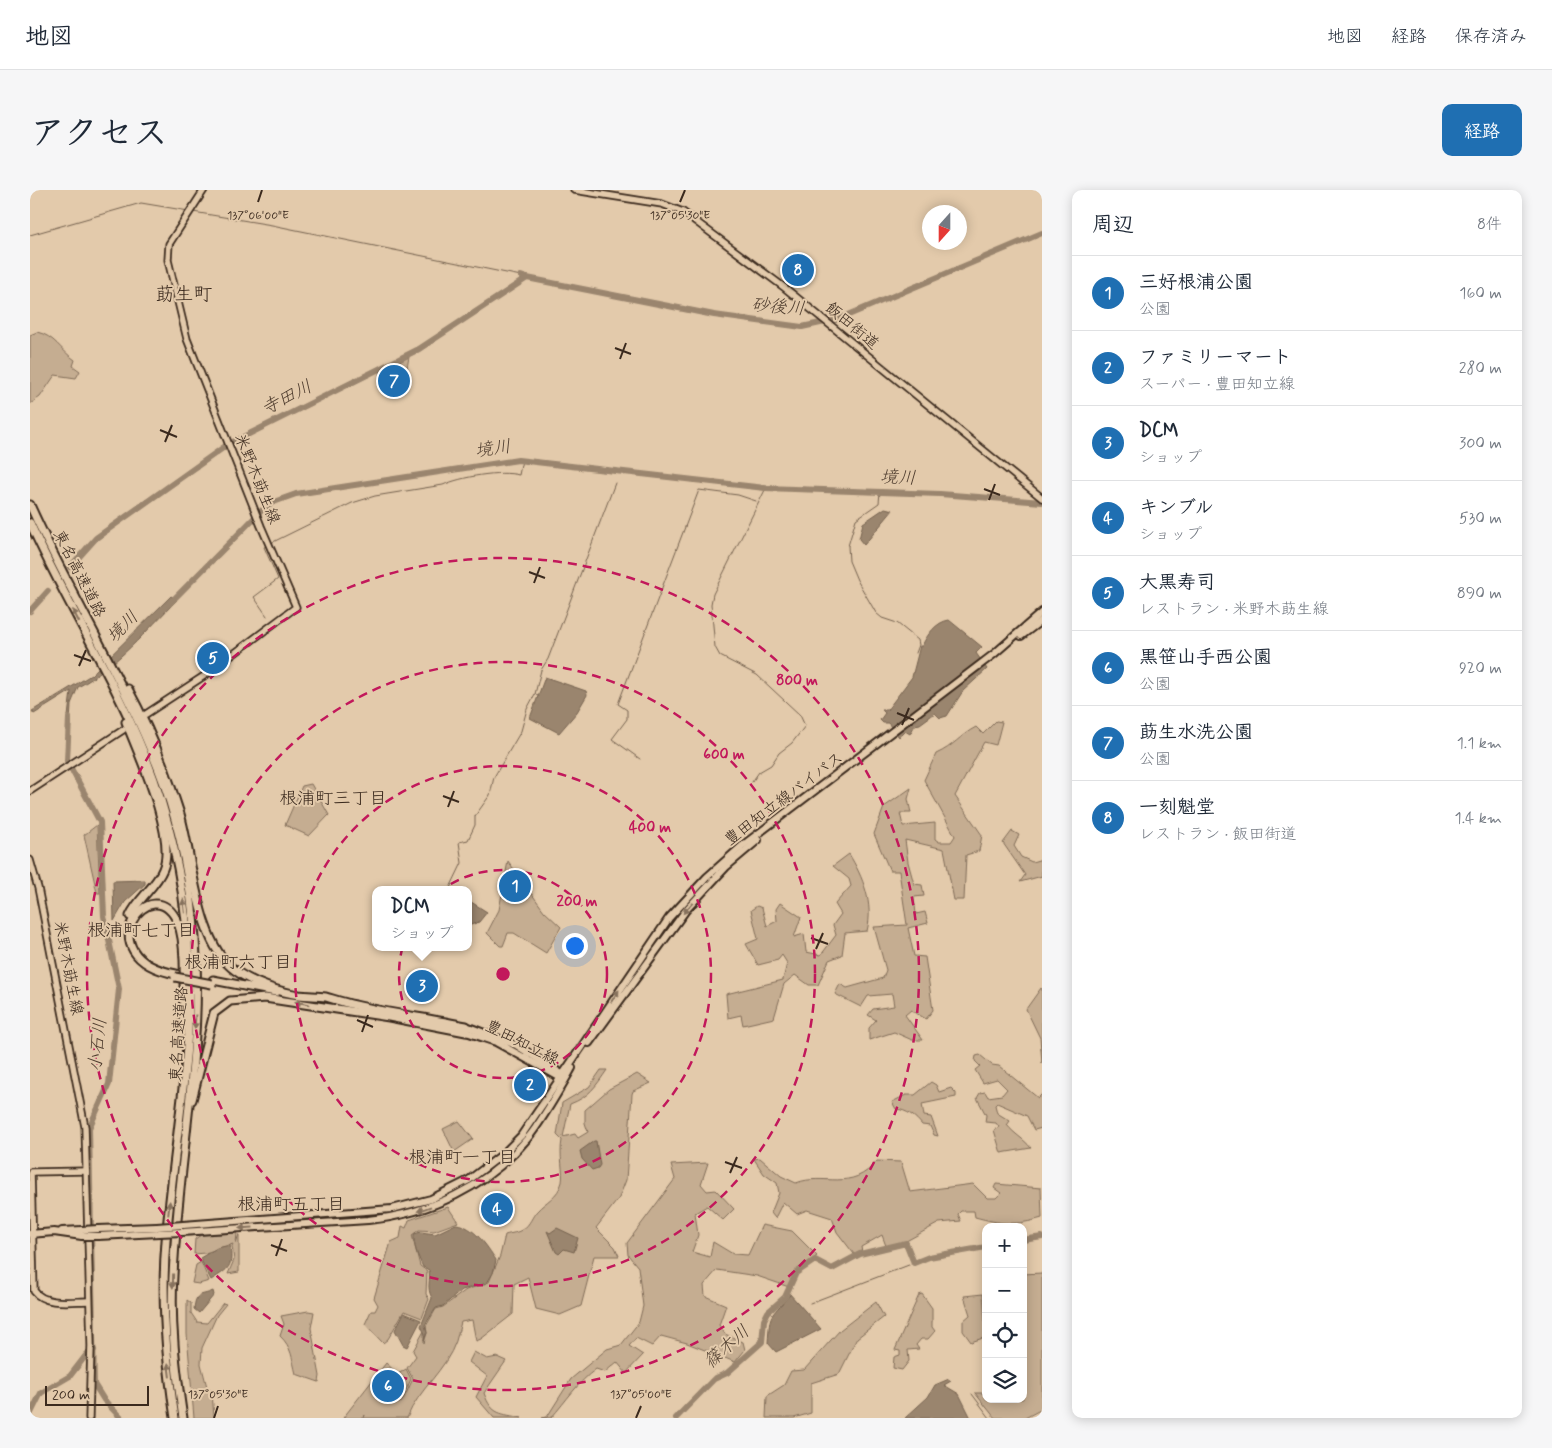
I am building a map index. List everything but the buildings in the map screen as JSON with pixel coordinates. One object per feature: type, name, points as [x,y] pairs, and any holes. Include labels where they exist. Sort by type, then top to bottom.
[{"type":"highway","name":"東名高速道路","points":[[30,505],[116,671],[165,786],[187,877],[195,938],[196,993],[173,1278],[174,1338],[183,1418]]},
{"type":"highway","name":"東名高速道路","points":[[30,523],[118,696],[144,754],[167,817],[180,878],[187,941],[189,992],[186,1046],[164,1278],[166,1338],[175,1418]]},
{"type":"highway","points":[[116,671],[145,722],[163,765],[181,816],[202,911],[220,956],[237,972],[260,983],[298,995]]},
{"type":"highway","points":[[118,696],[164,831],[167,855],[162,873],[129,918],[126,933],[128,946],[144,966],[155,972],[176,976],[298,995],[324,997],[466,1029]]},
{"type":"highway","points":[[176,976],[152,967],[143,961],[133,949],[129,935],[130,925],[134,916],[144,907],[159,905],[167,909],[176,920],[182,938],[183,1046],[178,1124]]},
{"type":"highway","points":[[212,982],[282,1000],[466,1029]]},
{"type":"highway","points":[[186,1127],[214,1013],[221,1005],[237,999],[282,1000]]},
{"type":"main road","name":"米野木莇生線","points":[[146,714],[207,674],[296,606],[261,526],[187,339],[168,257],[169,244],[173,236],[204,190]]},
{"type":"main road","name":"飯田街道","points":[[574,190],[662,204],[679,210],[785,288],[1042,498]]},
{"type":"main road","points":[[994,654],[1042,612]]},
{"type":"main road","points":[[994,654],[1042,620]]},
{"type":"main road","name":"豊田知立線バイパス","points":[[182,1229],[193,1232],[384,1218],[415,1212],[432,1206],[472,1186],[507,1159],[527,1139],[564,1077],[650,943],[688,897],[742,846],[994,654]]},
{"type":"main road","points":[[30,790],[123,730]]},
{"type":"main road","name":"米野木莇生線","points":[[30,860],[38,888],[84,1121],[91,1346],[89,1418]]},
{"type":"main road","name":"豊田知立線","points":[[466,1029],[516,1046],[564,1077]]},
{"type":"main road","name":"豊田知立線バイパス","points":[[182,1229],[381,1211],[431,1199],[469,1180],[503,1154],[521,1136],[564,1077]]},
{"type":"main road","points":[[86,1170],[31,1172],[34,1234],[33,1285],[39,1297],[47,1301],[89,1300]]},
{"type":"main road","points":[[34,1234],[182,1229]]},
{"type":"shaded area","points":[[37,332],[53,340],[75,360],[73,366],[80,371],[76,378],[55,375],[40,397],[30,404],[30,335]]},
{"type":"shaded area","points":[[409,357],[403,390],[391,397],[380,372]]},
{"type":"shaded area","points":[[885,508],[893,510],[864,545],[859,539],[863,523]]},
{"type":"shaded area","points":[[171,596],[177,600],[130,647],[106,669],[78,687],[71,704],[70,725],[67,725],[71,691],[34,714],[32,711],[91,675]]},
{"type":"shaded area","points":[[949,620],[982,647],[976,653],[987,669],[963,691],[947,716],[940,718],[935,713],[920,724],[915,725],[910,734],[905,731],[899,737],[888,723],[883,723],[880,720],[885,713],[882,710],[887,710],[912,677],[920,646],[922,646],[929,633],[940,623]]},
{"type":"shaded area","points":[[545,677],[586,691],[587,695],[577,712],[559,733],[530,718]]},
{"type":"shaded area","points":[[996,721],[1002,722],[996,745],[984,742],[955,796],[982,835],[979,851],[966,855],[964,900],[954,900],[944,849],[905,840],[914,884],[922,885],[924,896],[914,897],[916,914],[925,912],[928,923],[908,928],[914,956],[925,957],[933,1010],[926,1019],[911,1010],[905,1015],[923,1040],[912,1040],[894,1032],[869,1040],[869,1028],[876,1020],[868,1015],[873,1009],[894,1006],[892,994],[868,996],[861,1007],[835,994],[840,984],[847,988],[883,978],[886,970],[874,927],[907,925],[899,871],[890,871],[874,834],[884,807],[911,788],[908,799],[911,813],[900,813],[903,826],[935,823],[935,839],[939,842],[951,842],[955,836],[924,780],[936,754],[976,727],[983,734]]},
{"type":"shaded area","points":[[311,784],[329,815],[309,836],[285,825],[302,786]]},
{"type":"shaded area","points":[[97,825],[100,893],[97,893],[84,835]]},
{"type":"shaded area","points":[[1012,831],[1019,835],[1014,846],[1021,857],[1032,862],[1042,859],[1042,876],[1020,882],[1025,875],[1003,843]]},
{"type":"shaded area","points":[[849,854],[859,872],[866,891],[869,911],[867,931],[845,933],[842,955],[829,960],[818,985],[809,985],[795,975],[784,984],[774,1018],[743,1025],[741,1015],[728,1018],[726,994],[783,980],[787,963],[782,955],[778,960],[758,965],[746,944],[758,939],[751,910],[757,906],[762,908],[767,926],[777,921],[776,909],[780,903],[801,917],[794,937],[804,934],[806,952],[821,955],[836,935],[833,925],[841,914],[835,904],[851,886],[849,879],[833,866]]},
{"type":"shaded area","points":[[508,861],[544,911],[561,927],[546,953],[514,933],[508,933],[503,946],[500,946],[487,933],[499,910]]},
{"type":"shaded area","points":[[145,880],[145,884],[125,902],[114,921],[113,881]]},
{"type":"shaded area","points":[[472,903],[487,912],[479,922],[472,925]]},
{"type":"shaded area","points":[[1041,988],[1042,1063],[1040,1038],[1026,1009]]},
{"type":"shaded area","points":[[980,1055],[992,1065],[999,1066],[1038,1098],[1042,1094],[1042,1128],[1034,1130],[1027,1116],[997,1103],[995,1105],[997,1113],[1010,1121],[1007,1125],[1031,1148],[1001,1153],[994,1130],[999,1127],[996,1123],[985,1122],[986,1115],[977,1098],[980,1093],[985,1092],[988,1097],[1002,1095],[1007,1089],[997,1079],[983,1083],[975,1070],[980,1066],[975,1061],[976,1056]]},
{"type":"shaded area","points":[[601,1070],[607,1070],[592,1090],[570,1104],[563,1137],[575,1134],[578,1138],[588,1132],[585,1123],[585,1110],[609,1089],[637,1074],[651,1083],[633,1091],[626,1180],[619,1198],[596,1228],[615,1247],[619,1256],[594,1256],[581,1306],[560,1315],[536,1309],[528,1277],[514,1284],[513,1314],[481,1339],[476,1341],[472,1320],[461,1322],[456,1341],[446,1361],[418,1398],[407,1418],[364,1418],[365,1415],[363,1418],[343,1418],[386,1363],[398,1374],[406,1369],[411,1379],[402,1399],[395,1400],[383,1395],[396,1404],[402,1402],[413,1379],[407,1368],[416,1356],[413,1351],[424,1331],[424,1343],[427,1333],[426,1326],[436,1309],[443,1307],[466,1290],[489,1282],[500,1256],[505,1235],[525,1227],[537,1211],[558,1191],[562,1182],[562,1140],[557,1135],[562,1103],[589,1087]]},
{"type":"shaded area","points":[[931,1082],[936,1085],[939,1092],[951,1088],[956,1093],[956,1097],[922,1104],[924,1116],[931,1117],[938,1136],[934,1135],[930,1126],[922,1125],[911,1114],[896,1109],[892,1102],[906,1095],[915,1095]]},
{"type":"shaded area","points":[[459,1121],[473,1139],[454,1152],[443,1129]]},
{"type":"shaded area","points":[[596,1141],[600,1165],[592,1170],[582,1159],[580,1151]]},
{"type":"shaded area","points":[[760,1158],[781,1176],[796,1183],[817,1179],[847,1179],[867,1171],[877,1161],[901,1162],[910,1192],[973,1184],[987,1198],[996,1198],[1001,1193],[994,1188],[996,1184],[1041,1188],[1042,1218],[1016,1223],[1001,1223],[975,1217],[974,1211],[961,1211],[958,1214],[961,1221],[939,1223],[899,1245],[886,1246],[882,1235],[861,1247],[862,1252],[854,1254],[837,1232],[832,1218],[807,1210],[797,1214],[783,1202],[775,1218],[771,1213],[779,1193],[777,1183],[764,1174],[754,1159]]},
{"type":"shaded area","points":[[708,1163],[701,1184],[707,1191],[716,1190],[734,1209],[723,1220],[707,1206],[695,1213],[698,1235],[692,1252],[710,1257],[713,1242],[733,1254],[748,1255],[762,1225],[792,1231],[817,1256],[794,1272],[789,1287],[757,1276],[717,1270],[704,1285],[705,1296],[726,1305],[719,1325],[725,1334],[743,1342],[745,1350],[735,1362],[687,1343],[661,1336],[652,1346],[636,1338],[629,1346],[643,1355],[626,1373],[617,1362],[605,1372],[596,1369],[589,1374],[551,1418],[542,1418],[547,1417],[571,1379],[607,1349],[621,1345],[639,1322],[643,1306],[638,1267],[628,1255],[627,1243],[675,1179],[671,1165]]},
{"type":"shaded area","points":[[448,1207],[458,1222],[434,1231],[419,1230],[412,1235],[420,1266],[427,1271],[426,1294],[429,1299],[422,1318],[404,1311],[388,1339],[383,1343],[365,1324],[371,1311],[375,1311],[378,1305],[374,1298],[391,1242],[400,1238],[402,1226],[406,1228],[409,1220]]},
{"type":"shaded area","points":[[456,1224],[469,1228],[484,1243],[496,1260],[493,1273],[487,1283],[462,1290],[443,1306],[436,1308],[425,1325],[427,1333],[424,1340],[425,1334],[421,1326],[432,1298],[429,1291],[429,1270],[423,1267],[419,1259],[415,1247],[414,1234],[421,1232],[435,1234]]},
{"type":"shaded area","points":[[557,1228],[578,1238],[574,1252],[564,1249],[559,1254],[556,1252],[547,1231],[550,1233]]},
{"type":"shaded area","points":[[237,1233],[236,1243],[239,1234],[239,1272],[228,1274],[234,1260],[233,1244],[205,1253],[194,1254],[195,1239],[201,1235]]},
{"type":"shaded area","points":[[230,1245],[231,1258],[229,1266],[211,1280],[200,1258],[217,1248]]},
{"type":"shaded area","points":[[201,1262],[209,1281],[199,1284],[192,1283],[196,1265]]},
{"type":"shaded area","points":[[1042,1273],[1042,1409],[1025,1418],[995,1418],[983,1403],[1027,1403],[1027,1274]]},
{"type":"shaded area","points":[[213,1291],[214,1295],[199,1313],[194,1309],[197,1297]]},
{"type":"shaded area","points":[[789,1293],[821,1329],[776,1352],[768,1343],[770,1320],[774,1312],[790,1295]]},
{"type":"shaded area","points":[[922,1294],[932,1308],[932,1327],[935,1331],[928,1339],[921,1339],[916,1345],[919,1349],[908,1350],[909,1361],[902,1370],[893,1368],[894,1357],[900,1355],[900,1351],[895,1350],[919,1295]]},
{"type":"shaded area","points":[[982,1294],[982,1338],[971,1342],[963,1331],[963,1321],[970,1315],[964,1296]]},
{"type":"shaded area","points":[[187,1300],[191,1303],[191,1313],[197,1322],[207,1323],[223,1303],[226,1304],[217,1315],[202,1348],[201,1364],[207,1387],[212,1392],[214,1418],[194,1418],[187,1334]]},
{"type":"shaded area","points":[[876,1302],[884,1317],[857,1338],[839,1374],[811,1383],[811,1413],[794,1418],[766,1418],[767,1396],[784,1385],[791,1371],[804,1370],[840,1330]]},
{"type":"shaded area","points":[[308,1311],[314,1312],[311,1328],[320,1376],[319,1382],[296,1374],[289,1349],[280,1336],[284,1324],[281,1316]]},
{"type":"shaded area","points":[[404,1313],[421,1320],[407,1347],[403,1345],[395,1330]]},
{"type":"shaded area","points":[[474,1352],[487,1359],[497,1357],[506,1361],[484,1393],[494,1410],[522,1418],[494,1418],[476,1397],[487,1376],[469,1362]]},
{"type":"shaded area","points":[[949,1379],[951,1381],[944,1385],[959,1394],[971,1418],[905,1418],[928,1397],[935,1385]]},
{"type":"shaded area","points":[[975,1393],[982,1393],[982,1402]]},
{"type":"waterway","points":[[30,235],[141,203],[189,211]]},
{"type":"waterway","points":[[193,212],[272,225],[521,276]]},
{"type":"waterway","name":"砂後川","points":[[527,278],[714,315],[802,327],[839,319],[1042,233]]},
{"type":"waterway","name":"寺田川","points":[[70,567],[96,538],[227,445],[419,349],[527,278],[521,276]]},
{"type":"waterway","name":"境川","points":[[169,604],[271,503],[296,494],[518,460],[765,488],[940,494],[1042,502]]},
{"type":"waterway","points":[[271,543],[352,503],[375,496],[443,485],[481,475],[502,473],[519,475],[522,460]]},
{"type":"waterway","points":[[539,696],[535,694],[541,670],[548,659],[615,483]]},
{"type":"waterway","points":[[752,782],[759,772],[771,765],[779,753],[792,743],[805,726],[800,715],[757,675],[720,656],[715,647],[711,604],[713,594],[766,488]]},
{"type":"waterway","points":[[640,759],[612,739],[627,719],[627,710],[618,704],[699,490],[738,495],[756,501]]},
{"type":"waterway","points":[[880,492],[879,503],[856,519],[848,546],[849,561],[857,580],[876,613],[882,618],[897,623],[918,640],[919,645],[916,653]]},
{"type":"waterway","points":[[267,616],[254,597],[278,579],[264,547],[268,545]]},
{"type":"waterway","name":"寺田川","points":[[30,611],[48,591]]},
{"type":"waterway","points":[[451,886],[462,863],[459,842],[468,840],[475,825],[475,816],[490,795],[494,777],[521,731],[527,709],[535,694]]},
{"type":"waterway","name":"小石川","points":[[69,718],[67,761],[100,822],[104,916],[119,989],[109,1084],[89,1128],[94,1384],[104,1400],[121,1418]]},
{"type":"waterway","name":"篠木川","points":[[1027,1239],[1042,1237]]},
{"type":"waterway","name":"篠木川","points":[[676,1418],[714,1379],[727,1373],[762,1342],[764,1320],[768,1312],[785,1297],[796,1273],[815,1260],[832,1269],[860,1254],[906,1243],[914,1263],[929,1257],[982,1248]]},
{"type":"waterway","points":[[810,1303],[914,1263]]},
{"type":"waterway","points":[[30,1415],[41,1393],[70,1376],[87,1354],[94,1350]]},
{"type":"waterway","points":[[972,1394],[990,1418]]},
{"type":"place","name":"一刻魁堂","points":[[798,270]]},
{"type":"place","name":"莇生水洗公園","points":[[394,381]]},
{"type":"place","name":"大黒寿司","points":[[213,658]]},
{"type":"place","name":"三好根浦公園","points":[[515,886]]},
{"type":"place","name":"DCM","points":[[422,986]]},
{"type":"place","name":"ファミリーマート","points":[[530,1085]]},
{"type":"place","name":"キンブル","points":[[497,1209]]},
{"type":"place","name":"黒笹山手西公園","points":[[388,1386]]},
{"type":"district","name":"莇生町","points":[[184,294]]},
{"type":"district","name":"根浦町三丁目","points":[[333,799]]},
{"type":"district","name":"根浦町七丁目","points":[[141,931]]},
{"type":"district","name":"根浦町六丁目","points":[[238,963]]},
{"type":"district","name":"根浦町一丁目","points":[[462,1158]]},
{"type":"district","name":"根浦町五丁目","points":[[291,1205]]}]
